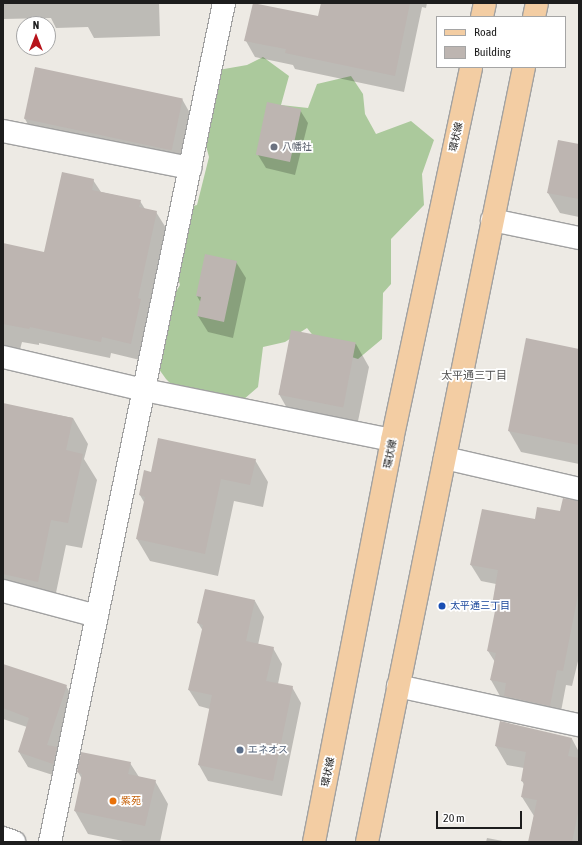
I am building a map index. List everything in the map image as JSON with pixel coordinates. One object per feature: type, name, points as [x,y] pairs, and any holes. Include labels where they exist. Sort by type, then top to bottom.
[{"type":"main road","points":[[482,16],[485,3]]},
{"type":"main road","points":[[534,16],[537,3]]},
{"type":"main road","name":"環状線","points":[[314,842],[392,440],[471,68]]},
{"type":"main road","points":[[367,842],[524,68]]},
{"type":"street","points":[[50,842],[224,3]]},
{"type":"street","points":[[3,131],[190,168]]},
{"type":"street","points":[[492,220],[579,238]]},
{"type":"street","points":[[3,357],[144,390],[392,440]]},
{"type":"street","points":[[445,458],[579,489]]},
{"type":"street","points":[[3,591],[97,616]]},
{"type":"street","points":[[398,686],[579,725]]},
{"type":"street","points":[[3,838],[14,842]]},
{"type":"green space","points":[[263,57],[289,76],[281,105],[308,108],[317,84],[351,76],[363,94],[365,114],[376,134],[411,121],[434,140],[422,174],[424,205],[391,239],[391,284],[383,293],[382,339],[358,359],[323,348],[307,328],[285,342],[263,347],[258,387],[243,400],[186,399],[166,379],[156,365],[171,300],[180,285],[170,246],[177,210],[197,205],[209,157],[205,142],[207,72],[247,65]]},
{"type":"building","points":[[253,3],[318,16],[321,3],[410,3],[395,76],[285,53],[286,49],[244,41]]},
{"type":"building","points":[[35,67],[183,98],[172,150],[24,119]]},
{"type":"building","points":[[267,102],[301,109],[290,162],[256,155]]},
{"type":"building","points":[[558,140],[579,144],[579,199],[547,193]]},
{"type":"building","points":[[62,172],[94,179],[92,190],[141,200],[139,207],[157,211],[138,298],[141,299],[131,344],[102,337],[101,342],[30,327],[29,329],[3,324],[3,243],[44,252]]},
{"type":"building","points":[[205,254],[237,261],[224,322],[197,316],[201,297],[196,296]]},
{"type":"building","points":[[291,330],[356,343],[343,407],[278,395]]},
{"type":"building","points":[[526,338],[579,349],[579,445],[508,431]]},
{"type":"building","points":[[3,403],[73,418],[66,450],[83,454],[68,523],[51,520],[38,582],[3,574]]},
{"type":"building","points":[[158,438],[256,459],[250,485],[221,479],[205,554],[136,539],[145,497],[139,495],[144,470],[151,472]]},
{"type":"building","points":[[563,498],[579,501],[579,590],[563,671],[557,670],[550,706],[504,696],[506,683],[490,680],[496,653],[487,651],[496,606],[492,605],[498,570],[470,565],[482,509],[535,519],[537,507],[560,511]]},
{"type":"building","points":[[205,589],[255,600],[246,641],[274,647],[266,681],[293,686],[273,781],[198,765],[212,695],[188,690],[203,625],[197,623]]},
{"type":"building","points":[[3,664],[67,685],[47,745],[57,747],[53,764],[18,752],[29,718],[3,708]]},
{"type":"building","points":[[500,721],[572,738],[568,756],[579,758],[579,808],[572,842],[528,842],[537,800],[521,797],[524,782],[521,781],[526,752],[495,746]]},
{"type":"building","points":[[81,752],[131,762],[128,774],[156,780],[145,826],[74,811],[82,774],[77,772]]},
{"type":"place","name":"八幡社","points":[[274,147]]},
{"type":"place","name":"太平通三丁目","points":[[442,606]]},
{"type":"place","name":"エネオス","points":[[240,750]]},
{"type":"place","name":"紫苑","points":[[113,801]]},
{"type":"district","name":"太平通三丁目","points":[[474,375]]}]
